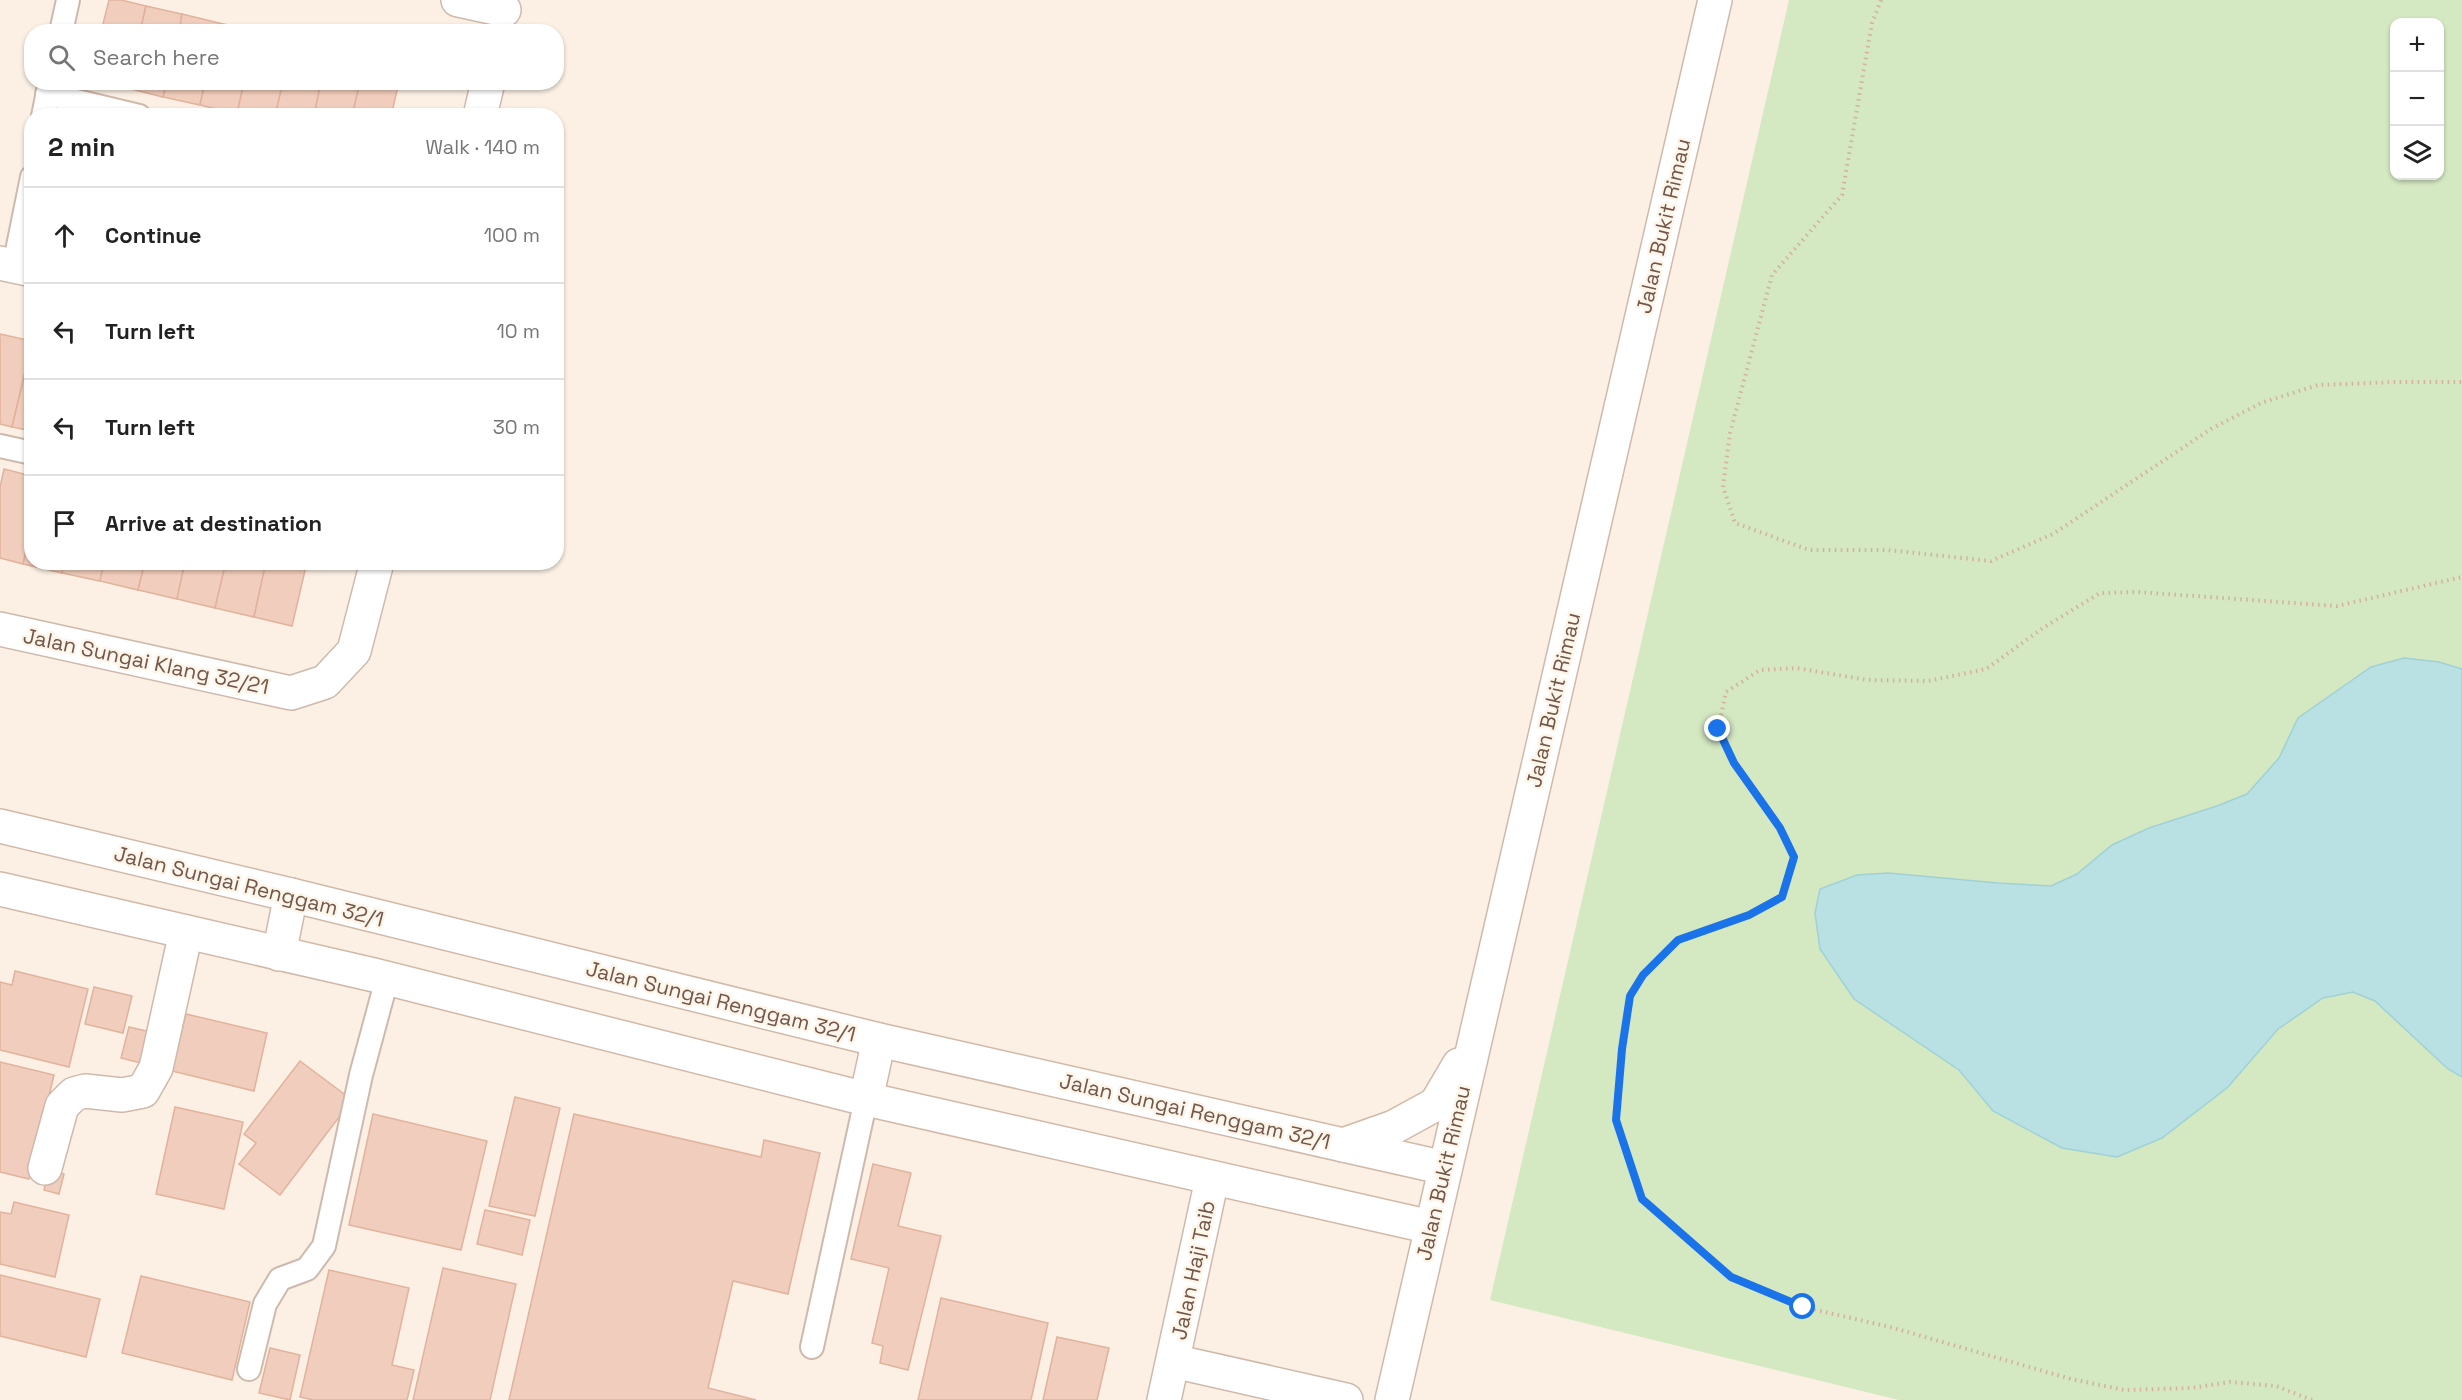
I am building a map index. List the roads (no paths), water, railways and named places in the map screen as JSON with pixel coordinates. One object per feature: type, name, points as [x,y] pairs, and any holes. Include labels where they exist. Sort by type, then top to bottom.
[{"type":"main road","points":[[458,0],[504,14]]},
{"type":"main road","name":"Jalan Bukit Rimau","points":[[1392,1400],[1715,0]]},
{"type":"main road","points":[[482,108],[486,90]]},
{"type":"main road","name":"Jalan Sungai Klang 32/21","points":[[0,629],[291,693],[325,682],[354,651],[375,570]]},
{"type":"main road","name":"Jalan Sungai Renggam 32/1","points":[[0,826],[879,1040],[1445,1168]]},
{"type":"main road","points":[[0,889],[387,979],[866,1099],[1431,1227]]},
{"type":"main road","points":[[279,954],[291,895]]},
{"type":"main road","points":[[45,1168],[62,1106],[75,1094],[84,1091],[122,1095],[143,1091],[156,1068],[186,932]]},
{"type":"main road","points":[[866,1099],[879,1040]]},
{"type":"main road","points":[[1343,1145],[1394,1127],[1436,1104],[1474,1040]]},
{"type":"main road","name":"Jalan Haji Taib","points":[[1164,1400],[1212,1179]]},
{"type":"main road","name":"Jalan Haji Taib","points":[[1173,1361],[1346,1400]]},
{"type":"lane","points":[[63,24],[68,0]]},
{"type":"lane","points":[[47,98],[98,108]]},
{"type":"lane","points":[[15,267],[24,219]]},
{"type":"lane","points":[[0,446],[24,451]]},
{"type":"lane","points":[[249,1369],[265,1304],[279,1279],[307,1269],[324,1246],[361,1075],[387,979]]},
{"type":"lane","points":[[812,1347],[866,1099]]},
{"type":"water","points":[[2404,658],[2439,662],[2462,669],[2462,1077],[2448,1069],[2375,1001],[2353,992],[2323,998],[2278,1029],[2228,1087],[2162,1138],[2117,1157],[2062,1148],[1993,1111],[1959,1070],[1854,999],[1820,949],[1815,913],[1820,889],[1857,875],[1888,873],[2051,886],[2077,874],[2112,845],[2149,828],[2247,794],[2279,758],[2298,718],[2371,667]]}]
